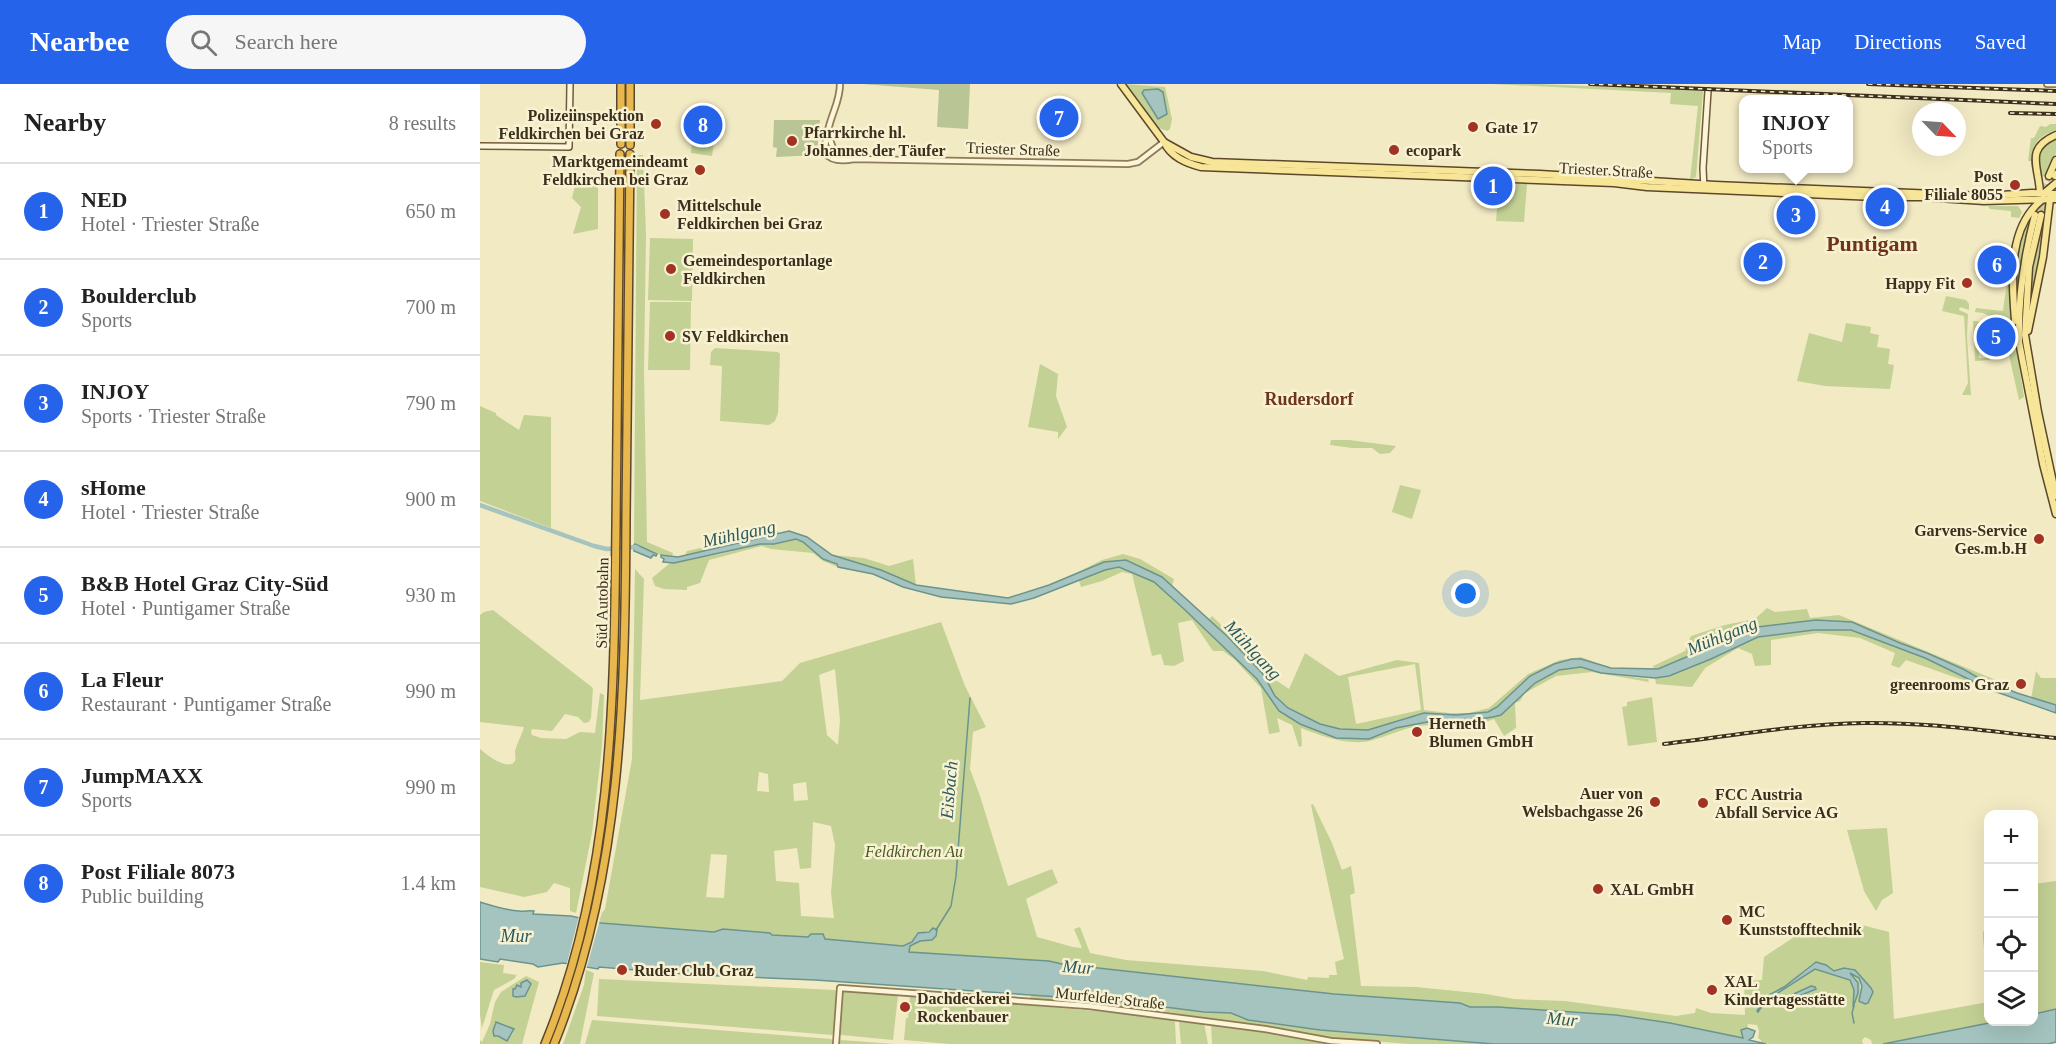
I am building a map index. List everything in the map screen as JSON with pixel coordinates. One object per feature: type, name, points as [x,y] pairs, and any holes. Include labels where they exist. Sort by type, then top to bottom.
[{"type":"highway","points":[[621,84],[621,144]]},
{"type":"highway","points":[[630,84],[630,145]]},
{"type":"highway","name":"Süd Autobahn","points":[[545,1044],[571,971],[586,914],[598,853],[610,751],[615,648],[620,154]]},
{"type":"highway","name":"Süd Autobahn","points":[[554,1044],[580,972],[595,916],[607,856],[619,753],[626,570],[630,154]]},
{"type":"main road","points":[[480,146],[569,147],[570,84]]},
{"type":"main road","points":[[1121,84],[1164,142]]},
{"type":"main road","points":[[1704,187],[1708,92]]},
{"type":"main road","points":[[2026,347],[2029,321],[2043,257],[2046,197],[2036,153],[2042,142],[2056,135]]},
{"type":"main road","name":"Triester Straße","points":[[1164,142],[1168,150],[1177,157],[1198,166],[1207,167],[1614,183],[1643,187],[2046,197]]},
{"type":"main road","points":[[2056,160],[2054,177],[2046,197],[2026,216],[2018,234],[2014,302],[2019,342],[2043,464],[2056,514]]},
{"type":"main road","name":"Triester Straße","points":[[1704,187],[2009,202],[2056,194]]},
{"type":"main road","points":[[2009,202],[2023,205],[2027,212],[2026,216]]},
{"type":"main road","points":[[2019,342],[2020,297],[2038,214]]},
{"type":"main road","points":[[2033,231],[2024,324],[2038,412],[2056,496]]},
{"type":"street","points":[[840,84],[838,102],[828,134],[834,151],[854,159]]},
{"type":"street","points":[[2047,84],[2056,84]]},
{"type":"street","name":"Triester Straße","points":[[828,134],[825,147],[827,156],[844,160],[1128,165],[1138,162],[1164,142]]},
{"type":"street","name":"Murfelder Straße","points":[[836,1044],[840,988],[1109,1008],[1265,1029],[1331,1041],[1377,1044]]},
{"type":"green space","points":[[862,84],[970,84],[968,129],[937,127],[939,90]]},
{"type":"green space","points":[[1125,84],[1165,87],[1172,119],[1170,129],[1167,131],[1159,128]]},
{"type":"green space","points":[[1492,84],[1703,91],[1696,177],[1690,180],[1698,106],[1670,104],[1671,93]]},
{"type":"green space","points":[[774,120],[820,120],[817,155],[776,157],[777,148],[773,147]]},
{"type":"green space","points":[[2056,124],[2056,130],[2038,141],[2033,149],[2031,161],[2028,161],[2031,138],[2034,138],[2040,126],[2046,127]]},
{"type":"green space","points":[[2056,138],[2056,153],[2045,176],[2041,177],[2039,154]]},
{"type":"green space","points":[[692,139],[714,143],[712,156],[691,153]]},
{"type":"green space","points":[[637,155],[643,155],[646,235],[644,371],[647,542],[673,553],[672,556],[661,555],[634,545]]},
{"type":"green space","points":[[576,182],[598,183],[598,229],[573,234],[581,207],[572,198]]},
{"type":"green space","points":[[1499,183],[1527,184],[1524,222],[1496,221]]},
{"type":"green space","points":[[1988,206],[2018,206],[2022,212],[2019,218],[2011,217],[2011,211],[1990,209]]},
{"type":"green space","points":[[2046,206],[2043,252],[2032,298],[2029,298],[2033,265],[2044,214],[2031,215],[2037,207]]},
{"type":"green space","points":[[2031,215],[2016,296],[2018,249],[2024,227]]},
{"type":"green space","name":"Gemeindesportanlage Feldkirchen","points":[[650,238],[693,239],[692,301],[648,300]]},
{"type":"green space","points":[[2011,251],[2011,314],[2024,397],[2019,400],[2009,355],[2005,356],[2001,322],[1983,313],[1975,312],[1976,308],[2003,311]]},
{"type":"green space","points":[[1946,296],[1966,300],[1969,304],[1969,310],[1960,307],[1959,310],[1968,314],[1967,337],[1971,395],[1962,395],[1968,383],[1964,316],[1942,311]]},
{"type":"green space","name":"SV Feldkirchen","points":[[650,302],[691,302],[690,370],[648,370]]},
{"type":"green space","points":[[1973,321],[1980,323],[1977,324],[1979,358],[1990,360],[1975,361]]},
{"type":"green space","points":[[1846,323],[1871,327],[1870,333],[1879,335],[1877,347],[1890,349],[1888,364],[1894,365],[1890,389],[1825,386],[1797,381],[1809,333],[1842,342]]},
{"type":"green space","points":[[715,348],[778,352],[780,354],[778,413],[775,421],[769,425],[720,421],[722,366],[710,365],[711,352]]},
{"type":"green space","points":[[1040,364],[1058,374],[1056,396],[1067,427],[1058,439],[1058,432],[1028,427]]},
{"type":"green space","points":[[480,406],[496,413],[519,430],[524,415],[551,417],[551,528],[480,501]]},
{"type":"green space","points":[[1331,440],[1396,446],[1390,453],[1380,454],[1372,448],[1330,445]]},
{"type":"green space","points":[[1400,485],[1421,490],[1412,519],[1392,512]]},
{"type":"green space","points":[[777,531],[781,534],[685,555],[687,551]]},
{"type":"green space","points":[[796,539],[838,567],[823,561],[813,553],[762,546],[709,560],[700,583],[687,587],[687,590],[664,589],[655,586],[652,578],[670,563],[760,544],[774,544]]},
{"type":"green space","points":[[1123,554],[1140,559],[1174,579],[1172,586],[1209,619],[1212,616],[1265,667],[1265,673],[1289,689],[1305,653],[1339,676],[1397,660],[1419,663],[1424,710],[1469,713],[1489,708],[1528,674],[1560,660],[1581,657],[1611,668],[1581,659],[1572,659],[1488,712],[1456,715],[1424,713],[1368,730],[1340,729],[1320,724],[1288,708],[1275,696],[1263,674],[1228,637],[1162,577],[1104,562],[1070,576],[1102,560]],"holes":[[[1415,664],[1421,710],[1356,724],[1348,677]]]},
{"type":"green space","points":[[832,555],[864,558],[889,566],[913,559],[916,585],[881,570]]},
{"type":"green space","points":[[1119,567],[1154,582],[1224,646],[1300,724],[1369,739],[1396,728],[1427,722],[1454,723],[1501,715],[1535,683],[1559,670],[1581,666],[1601,673],[1648,679],[1649,682],[1592,672],[1556,676],[1525,693],[1520,701],[1515,703],[1516,728],[1504,736],[1494,719],[1469,725],[1414,727],[1364,742],[1336,740],[1301,728],[1302,746],[1299,747],[1292,725],[1277,718],[1280,732],[1269,734],[1261,688],[1234,659],[1223,651],[1213,651],[1192,620],[1178,623],[1184,661],[1174,666],[1164,665],[1161,654],[1152,656],[1132,574],[1122,572],[1081,587],[1079,581],[1034,598],[1105,570]]},
{"type":"green space","name":"Feldkirchen Au","points":[[635,569],[644,579],[640,700],[782,681],[800,663],[941,622],[965,686],[986,727],[973,732],[970,769],[1008,886],[1052,869],[1058,883],[1026,899],[1037,937],[1082,948],[1074,929],[1080,927],[1090,953],[1126,960],[1263,971],[1307,980],[1308,977],[1329,978],[1329,975],[1337,975],[1335,962],[1344,959],[1311,805],[1313,804],[1342,870],[1351,866],[1355,893],[1350,895],[1361,986],[1416,987],[1514,999],[1565,1001],[1676,1016],[1695,1013],[1696,1008],[1711,1013],[1745,1015],[1744,981],[1762,980],[1764,957],[1794,937],[1862,925],[1889,932],[1894,1019],[1984,1003],[1984,1024],[1883,1044],[1872,1044],[1871,1040],[1865,1037],[1862,1040],[1863,1044],[1761,1044],[1757,1025],[1748,1024],[1747,1028],[1741,1030],[1743,1039],[1670,1023],[1616,1015],[1470,1007],[1460,1003],[1334,994],[1048,961],[908,952],[910,946],[920,941],[932,930],[916,934],[912,942],[904,946],[723,929],[714,932],[601,923],[599,922],[605,909],[632,759]],"holes":[[[835,669],[840,720],[838,745],[827,735],[819,675]],[[759,772],[768,774],[769,792],[757,791]],[[806,782],[808,800],[794,801],[793,784]],[[813,822],[831,826],[835,845],[831,893],[834,918],[801,916],[799,883],[776,881],[774,851],[797,848],[800,869],[811,868]],[[711,854],[727,855],[724,898],[706,897]],[[1812,964],[1826,965],[1834,971],[1851,968],[1865,983],[1859,1001],[1860,981],[1855,975],[1850,972],[1858,993],[1850,980],[1815,969],[1770,998],[1776,1002],[1809,987],[1815,990],[1779,1004],[1769,1000],[1767,996],[1784,987]]]},
{"type":"green space","points":[[1767,608],[1775,612],[1807,609],[1810,618],[1839,615],[2003,683],[2003,687],[2012,691],[1852,622],[1816,620],[1707,650],[1668,666],[1654,669],[1653,666],[1685,651],[1691,636],[1725,625],[1755,619]]},
{"type":"green space","points":[[493,610],[593,688],[589,722],[584,723],[578,717],[565,714],[552,731],[532,729],[532,735],[541,738],[566,739],[580,732],[595,733],[600,693],[604,695],[602,746],[592,833],[576,913],[570,911],[570,888],[554,883],[547,892],[524,897],[480,887],[480,749],[497,761],[512,764],[515,761],[515,751],[524,727],[480,722],[480,615]]},
{"type":"green space","points":[[1814,630],[1851,630],[1925,658],[1991,690],[1906,660],[1899,668],[1891,665],[1895,653],[1860,638],[1818,633],[1771,640],[1771,665],[1755,666],[1752,654],[1738,648],[1705,668],[1692,687],[1656,684],[1655,678],[1669,676],[1758,637]]},
{"type":"green space","points":[[2036,671],[2041,678],[2056,678],[2056,705],[2031,699]]},
{"type":"green space","points":[[1652,697],[1657,742],[1628,746],[1622,707],[1627,706],[1627,702]]},
{"type":"green space","points":[[1887,828],[1893,893],[1882,900],[1876,911],[1864,891],[1847,830]]},
{"type":"green space","points":[[2056,881],[2056,1009],[2038,1013],[2038,918],[2038,883]]},
{"type":"green space","points":[[480,962],[504,965],[503,973],[517,975],[494,990],[482,1028],[480,1014]]},
{"type":"green space","points":[[586,970],[594,973],[580,1044],[563,1044],[584,985]]},
{"type":"green space","points":[[526,976],[539,982],[522,1044],[480,1044],[490,1024],[495,1002],[501,992]],"holes":[[[494,1023],[514,1029],[507,1041],[499,1036],[495,1029]]]},
{"type":"green space","points":[[599,979],[835,990],[837,992],[834,1033],[832,1035],[597,1016]]},
{"type":"green space","points":[[847,991],[898,995],[893,1040],[839,1033],[842,993]]},
{"type":"green space","points":[[1032,995],[1231,1013],[1248,1020],[1320,1030],[1494,1044],[1410,1044],[1333,1038],[1149,1009],[1029,999]]},
{"type":"green space","points":[[910,996],[920,996],[920,1003],[928,1007],[930,997],[1173,1019],[1176,1044],[950,1044],[904,1040]]},
{"type":"green space","points":[[1182,1019],[1204,1023],[1208,1044],[1181,1044],[1179,1023]]},
{"type":"green space","points":[[592,1020],[831,1039],[834,1042],[833,1044],[585,1044]]},
{"type":"green space","points":[[1211,1023],[1347,1044],[1212,1044]]},
{"type":"green space","points":[[841,1040],[895,1044],[838,1044]]},
{"type":"water","points":[[1158,89],[1163,92],[1167,114],[1158,119],[1142,93],[1144,90]]},
{"type":"water","name":"Mühlgang","points":[[789,531],[807,537],[832,555],[881,570],[916,585],[1008,598],[1049,585],[1104,562],[1126,560],[1162,577],[1228,637],[1263,674],[1275,696],[1288,708],[1320,724],[1340,729],[1368,730],[1424,713],[1456,715],[1488,712],[1497,707],[1530,676],[1554,664],[1581,659],[1611,668],[1658,669],[1757,627],[1816,620],[1852,622],[1927,653],[1977,677],[2056,705],[2056,713],[1991,690],[1925,658],[1851,630],[1814,630],[1758,637],[1669,676],[1655,678],[1601,673],[1581,667],[1559,670],[1535,683],[1501,715],[1454,723],[1427,722],[1396,728],[1369,739],[1336,738],[1300,724],[1279,711],[1257,679],[1154,582],[1119,567],[1011,604],[941,597],[903,587],[873,574],[838,567],[837,564],[823,559],[796,539],[774,544],[760,544],[674,563],[663,562],[664,559],[661,557],[661,555],[678,557]]},
{"type":"water","name":"Mühlgang","points":[[635,544],[657,554],[656,556],[653,555],[651,558],[634,551]]},
{"type":"water","name":"Mur","points":[[480,902],[509,910],[571,916],[601,923],[714,932],[723,929],[808,937],[811,934],[823,934],[825,939],[903,946],[912,942],[918,933],[929,932],[933,928],[937,930],[932,940],[920,941],[910,946],[909,952],[1049,961],[1334,994],[1460,1003],[1470,1007],[1616,1015],[1743,1038],[1741,1030],[1747,1028],[1755,1031],[1749,1040],[1766,1044],[1494,1044],[1320,1030],[1248,1020],[1231,1013],[1204,1012],[1118,1001],[815,980],[697,975],[599,967],[598,969],[563,963],[538,967],[533,964],[500,959],[498,962],[480,959]]},
{"type":"water","points":[[1816,962],[1834,971],[1844,968],[1855,970],[1873,992],[1868,1003],[1859,1001],[1862,986],[1859,978],[1850,973],[1858,983],[1858,993],[1853,1007],[1854,990],[1850,980],[1815,969],[1770,998],[1776,1002],[1811,986],[1816,989],[1782,1003],[1771,1002],[1768,998],[1757,1011],[1767,996],[1784,987]]},
{"type":"water","points":[[527,980],[531,984],[525,996],[513,996],[513,989],[517,985],[521,987],[521,983]]},
{"type":"water","points":[[2056,1009],[2056,1042],[2048,1044],[1883,1044],[1984,1024],[1984,1026],[2038,1026],[2038,1013]]},
{"type":"water","points":[[496,1022],[514,1029],[507,1041],[494,1036]]},
{"type":"pier","points":[[579,916],[600,920],[586,970],[566,967]]},
{"type":"waterway","name":"Mühlgang","points":[[480,505],[594,546],[607,549],[636,547],[639,549]]},
{"type":"waterway","name":"Eisbach","points":[[936,930],[951,906],[956,876],[970,698]]},
{"type":"waterway","points":[[1854,1006],[1852,1013],[1854,1023]]},
{"type":"tunnel","points":[[2035,215],[2049,176]]},
{"type":"tunnel","points":[[2041,215],[2055,176]]},
{"type":"railway","points":[[1590,84],[1846,95]]},
{"type":"railway","points":[[1868,84],[2056,91]]},
{"type":"railway","points":[[1853,95],[2056,104]]},
{"type":"railway","points":[[2010,113],[2056,114]]},
{"type":"railway","points":[[1664,744],[1789,728],[1864,723],[1936,726],[2056,738]]},
{"type":"place","name":"JumpMAXX","points":[[1059,118]]},
{"type":"place","name":"Polizeiinspektion Feldkirchen bei Graz","points":[[656,124]]},
{"type":"place","name":"Post Filiale 8073","points":[[703,125]]},
{"type":"place","name":"Gate 17","points":[[1473,127]]},
{"type":"place","name":"Pfarrkirche hl. Johannes der Täufer","points":[[792,141]]},
{"type":"place","name":"ecopark","points":[[1394,150]]},
{"type":"place","name":"Marktgemeindeamt Feldkirchen bei Graz","points":[[700,170]]},
{"type":"place","name":"Post Filiale 8055","points":[[2015,185]]},
{"type":"place","name":"NED","points":[[1493,186]]},
{"type":"place","name":"sHome","points":[[1885,207]]},
{"type":"place","name":"Mittelschule Feldkirchen bei Graz","points":[[665,214]]},
{"type":"place","name":"INJOY","points":[[1796,215]]},
{"type":"place","name":"Boulderclub","points":[[1763,262]]},
{"type":"place","name":"La Fleur","points":[[1997,265]]},
{"type":"place","name":"Gemeindesportanlage Feldkirchen","points":[[671,269]]},
{"type":"place","name":"Happy Fit","points":[[1967,283]]},
{"type":"place","name":"SV Feldkirchen","points":[[670,336]]},
{"type":"place","name":"B&B Hotel Graz City-Süd","points":[[1996,337]]},
{"type":"place","name":"Garvens-Service Ges.m.b.H","points":[[2039,539]]},
{"type":"place","name":"greenrooms Graz","points":[[2021,684]]},
{"type":"place","name":"Herneth Blumen GmbH","points":[[1417,732]]},
{"type":"place","name":"Auer von Welsbachgasse 26","points":[[1655,802]]},
{"type":"place","name":"FCC Austria Abfall Service AG","points":[[1703,803]]},
{"type":"place","name":"XAL GmbH","points":[[1598,889]]},
{"type":"place","name":"MC Kunststofftechnik","points":[[1727,920]]},
{"type":"place","name":"Ruder Club Graz","points":[[622,970]]},
{"type":"place","name":"XAL Kindertagesstätte","points":[[1712,990]]},
{"type":"place","name":"Dachdeckerei Rockenbauer","points":[[905,1007]]},
{"type":"district","name":"Puntigam","points":[[1872,243]]},
{"type":"district","name":"Rudersdorf","points":[[1309,399]]}]
